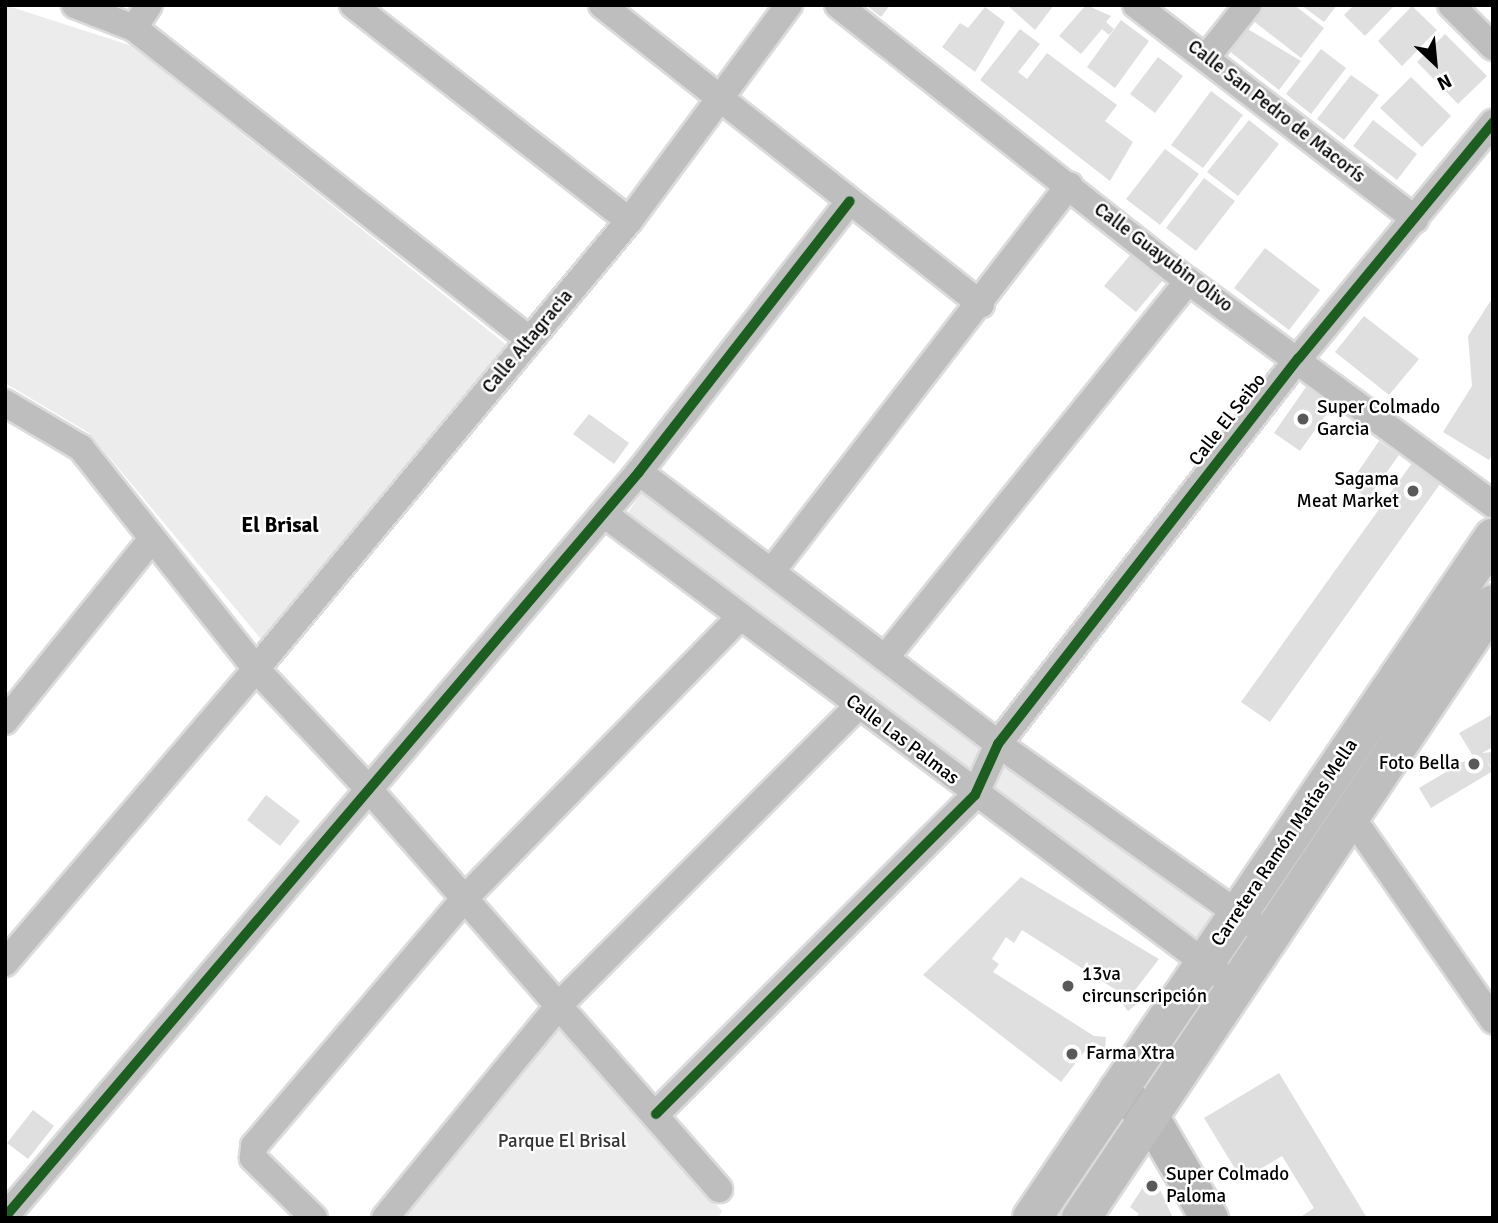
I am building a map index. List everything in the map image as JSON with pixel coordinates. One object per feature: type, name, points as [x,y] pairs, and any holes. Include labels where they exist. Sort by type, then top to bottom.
[{"type":"main road","name":"Carretera Ramón Matías Mella","points":[[1032,1218],[1493,538]]},
{"type":"main road","name":"Carretera Ramón Matías Mella","points":[[1081,1218],[1271,938],[1348,812],[1493,604]]},
{"type":"street","points":[[75,5],[134,28],[530,340]]},
{"type":"street","points":[[134,28],[149,5]]},
{"type":"street","points":[[353,5],[629,221]]},
{"type":"street","points":[[602,5],[721,95],[850,201],[981,303]]},
{"type":"street","name":"Calle Altagracia","points":[[5,963],[256,669],[629,221],[789,5]]},
{"type":"street","name":"Calle Guayubin Olivo","points":[[838,5],[1188,281],[1299,358],[1493,504]]},
{"type":"street","name":"Calle San Pedro de Macorís","points":[[1136,5],[1415,219]]},
{"type":"street","points":[[1206,58],[1248,5]]},
{"type":"street","points":[[1451,5],[1493,47]]},
{"type":"street","name":"Calle El Seibo","points":[[975,795],[998,744],[1299,358],[1493,122]]},
{"type":"street","points":[[772,572],[1069,185]]},
{"type":"street","points":[[5,1217],[16,1190],[639,472],[850,201]]},
{"type":"street","points":[[885,658],[1188,281]]},
{"type":"street","points":[[6,406],[81,448],[150,541],[256,669],[366,786],[560,1004],[719,1189]]},
{"type":"street","points":[[639,472],[998,744],[1271,938]]},
{"type":"street","name":"Calle Las Palmas","points":[[604,514],[857,707],[1237,987]]},
{"type":"street","points":[[5,721],[150,541]]},
{"type":"street","points":[[314,1218],[253,1158],[254,1146],[465,898],[740,617]]},
{"type":"street","points":[[385,1218],[560,1004],[857,707]]},
{"type":"street","points":[[656,1114],[975,795]]},
{"type":"street","points":[[1348,812],[1493,1020]]},
{"type":"street","points":[[1117,1090],[1150,1117],[1209,1218]]},
{"type":"green space","points":[[5,5],[132,46],[508,346],[265,644],[89,433],[5,383]]},
{"type":"green space","points":[[644,490],[1211,915],[1195,943],[625,516]]},
{"type":"green space","name":"Parque El Brisal","points":[[560,1024],[722,1211],[718,1218],[400,1218]]},
{"type":"building","points":[[866,5],[890,5],[881,17]]},
{"type":"building","points":[[1007,5],[1054,5],[1035,30]]},
{"type":"building","points":[[1086,5],[1111,16],[1106,22],[1114,29],[1109,35],[1102,29],[1081,54],[1059,36]]},
{"type":"building","points":[[1262,5],[1294,5],[1324,28],[1301,58],[1251,19]]},
{"type":"building","points":[[1301,5],[1337,5],[1324,22]]},
{"type":"building","points":[[1354,5],[1395,5],[1365,36],[1344,15]]},
{"type":"building","points":[[1412,6],[1437,30],[1402,66],[1378,41]]},
{"type":"building","points":[[985,7],[1005,22],[975,72],[942,47],[960,23],[968,28]]},
{"type":"building","points":[[1121,20],[1149,41],[1115,88],[1087,67]]},
{"type":"building","points":[[1241,25],[1301,61],[1279,90],[1224,47]]},
{"type":"building","points":[[1020,29],[1040,44],[1018,72],[1027,79],[1047,53],[1117,105],[1105,121],[1133,142],[1110,181],[980,80]]},
{"type":"building","points":[[1445,34],[1487,76],[1458,104],[1417,62]]},
{"type":"building","points":[[1321,49],[1346,68],[1311,114],[1286,94]]},
{"type":"building","points":[[1158,57],[1183,76],[1155,113],[1130,94]]},
{"type":"building","points":[[1351,75],[1379,95],[1344,140],[1317,119]]},
{"type":"building","points":[[1411,77],[1451,116],[1422,147],[1380,108]]},
{"type":"building","points":[[1211,91],[1243,115],[1203,168],[1171,145]]},
{"type":"building","points":[[1249,120],[1279,144],[1238,196],[1207,172]]},
{"type":"building","points":[[1373,120],[1417,154],[1397,180],[1353,146]]},
{"type":"building","points":[[1165,149],[1199,174],[1160,225],[1126,199]]},
{"type":"building","points":[[1204,178],[1235,201],[1196,251],[1166,228]]},
{"type":"building","points":[[1265,248],[1320,290],[1289,330],[1234,288]]},
{"type":"building","points":[[1131,254],[1163,280],[1136,312],[1104,286]]},
{"type":"building","points":[[1493,297],[1493,454],[1489,460],[1443,432],[1472,386],[1468,336]]},
{"type":"building","points":[[1364,316],[1419,359],[1389,395],[1335,352]]},
{"type":"building","name":"Super Colmado Garcia","points":[[1306,387],[1333,405],[1300,451],[1274,433]]},
{"type":"building","points":[[589,414],[629,443],[614,464],[573,434]]},
{"type":"building","points":[[1379,441],[1399,455],[1368,498],[1349,485]]},
{"type":"building","points":[[1412,463],[1440,484],[1270,722],[1241,702]]},
{"type":"building","name":"Foto Bella","points":[[1493,714],[1493,747],[1482,753],[1493,752],[1493,769],[1486,760],[1493,771],[1431,808],[1419,788],[1473,756],[1459,733]]},
{"type":"building","points":[[266,795],[300,821],[280,846],[247,820]]},
{"type":"building","points":[[1021,877],[1159,959],[1132,994],[1137,1004],[1128,1011],[1120,1001],[1124,995],[1022,930],[1014,943],[1006,937],[992,959],[999,964],[993,972],[1094,1036],[1106,1037],[1105,1048],[1092,1042],[1061,1082],[923,975]]},
{"type":"building","points":[[1279,1073],[1367,1218],[1299,1218],[1314,1208],[1282,1156],[1242,1180],[1204,1118]]},
{"type":"building","points":[[33,1110],[54,1126],[28,1159],[7,1143]]},
{"type":"building","points":[[1149,1178],[1158,1185],[1172,1216],[1135,1218],[1139,1214],[1130,1207]]},
{"type":"cycle path","points":[[656,1114],[975,795],[998,744],[1299,358],[1493,123]]},
{"type":"cycle path","points":[[5,1217],[639,472],[850,201]]},
{"type":"place","name":"Super Colmado Garcia","points":[[1303,419]]},
{"type":"place","name":"Sagama Meat Market","points":[[1413,491]]},
{"type":"place","name":"Foto Bella","points":[[1474,764]]},
{"type":"place","name":"13va circunscripción","points":[[1068,986]]},
{"type":"place","name":"Farma Xtra","points":[[1072,1054]]},
{"type":"place","name":"Super Colmado Paloma","points":[[1152,1186]]},
{"type":"district","name":"El Brisal","points":[[280,525]]}]
